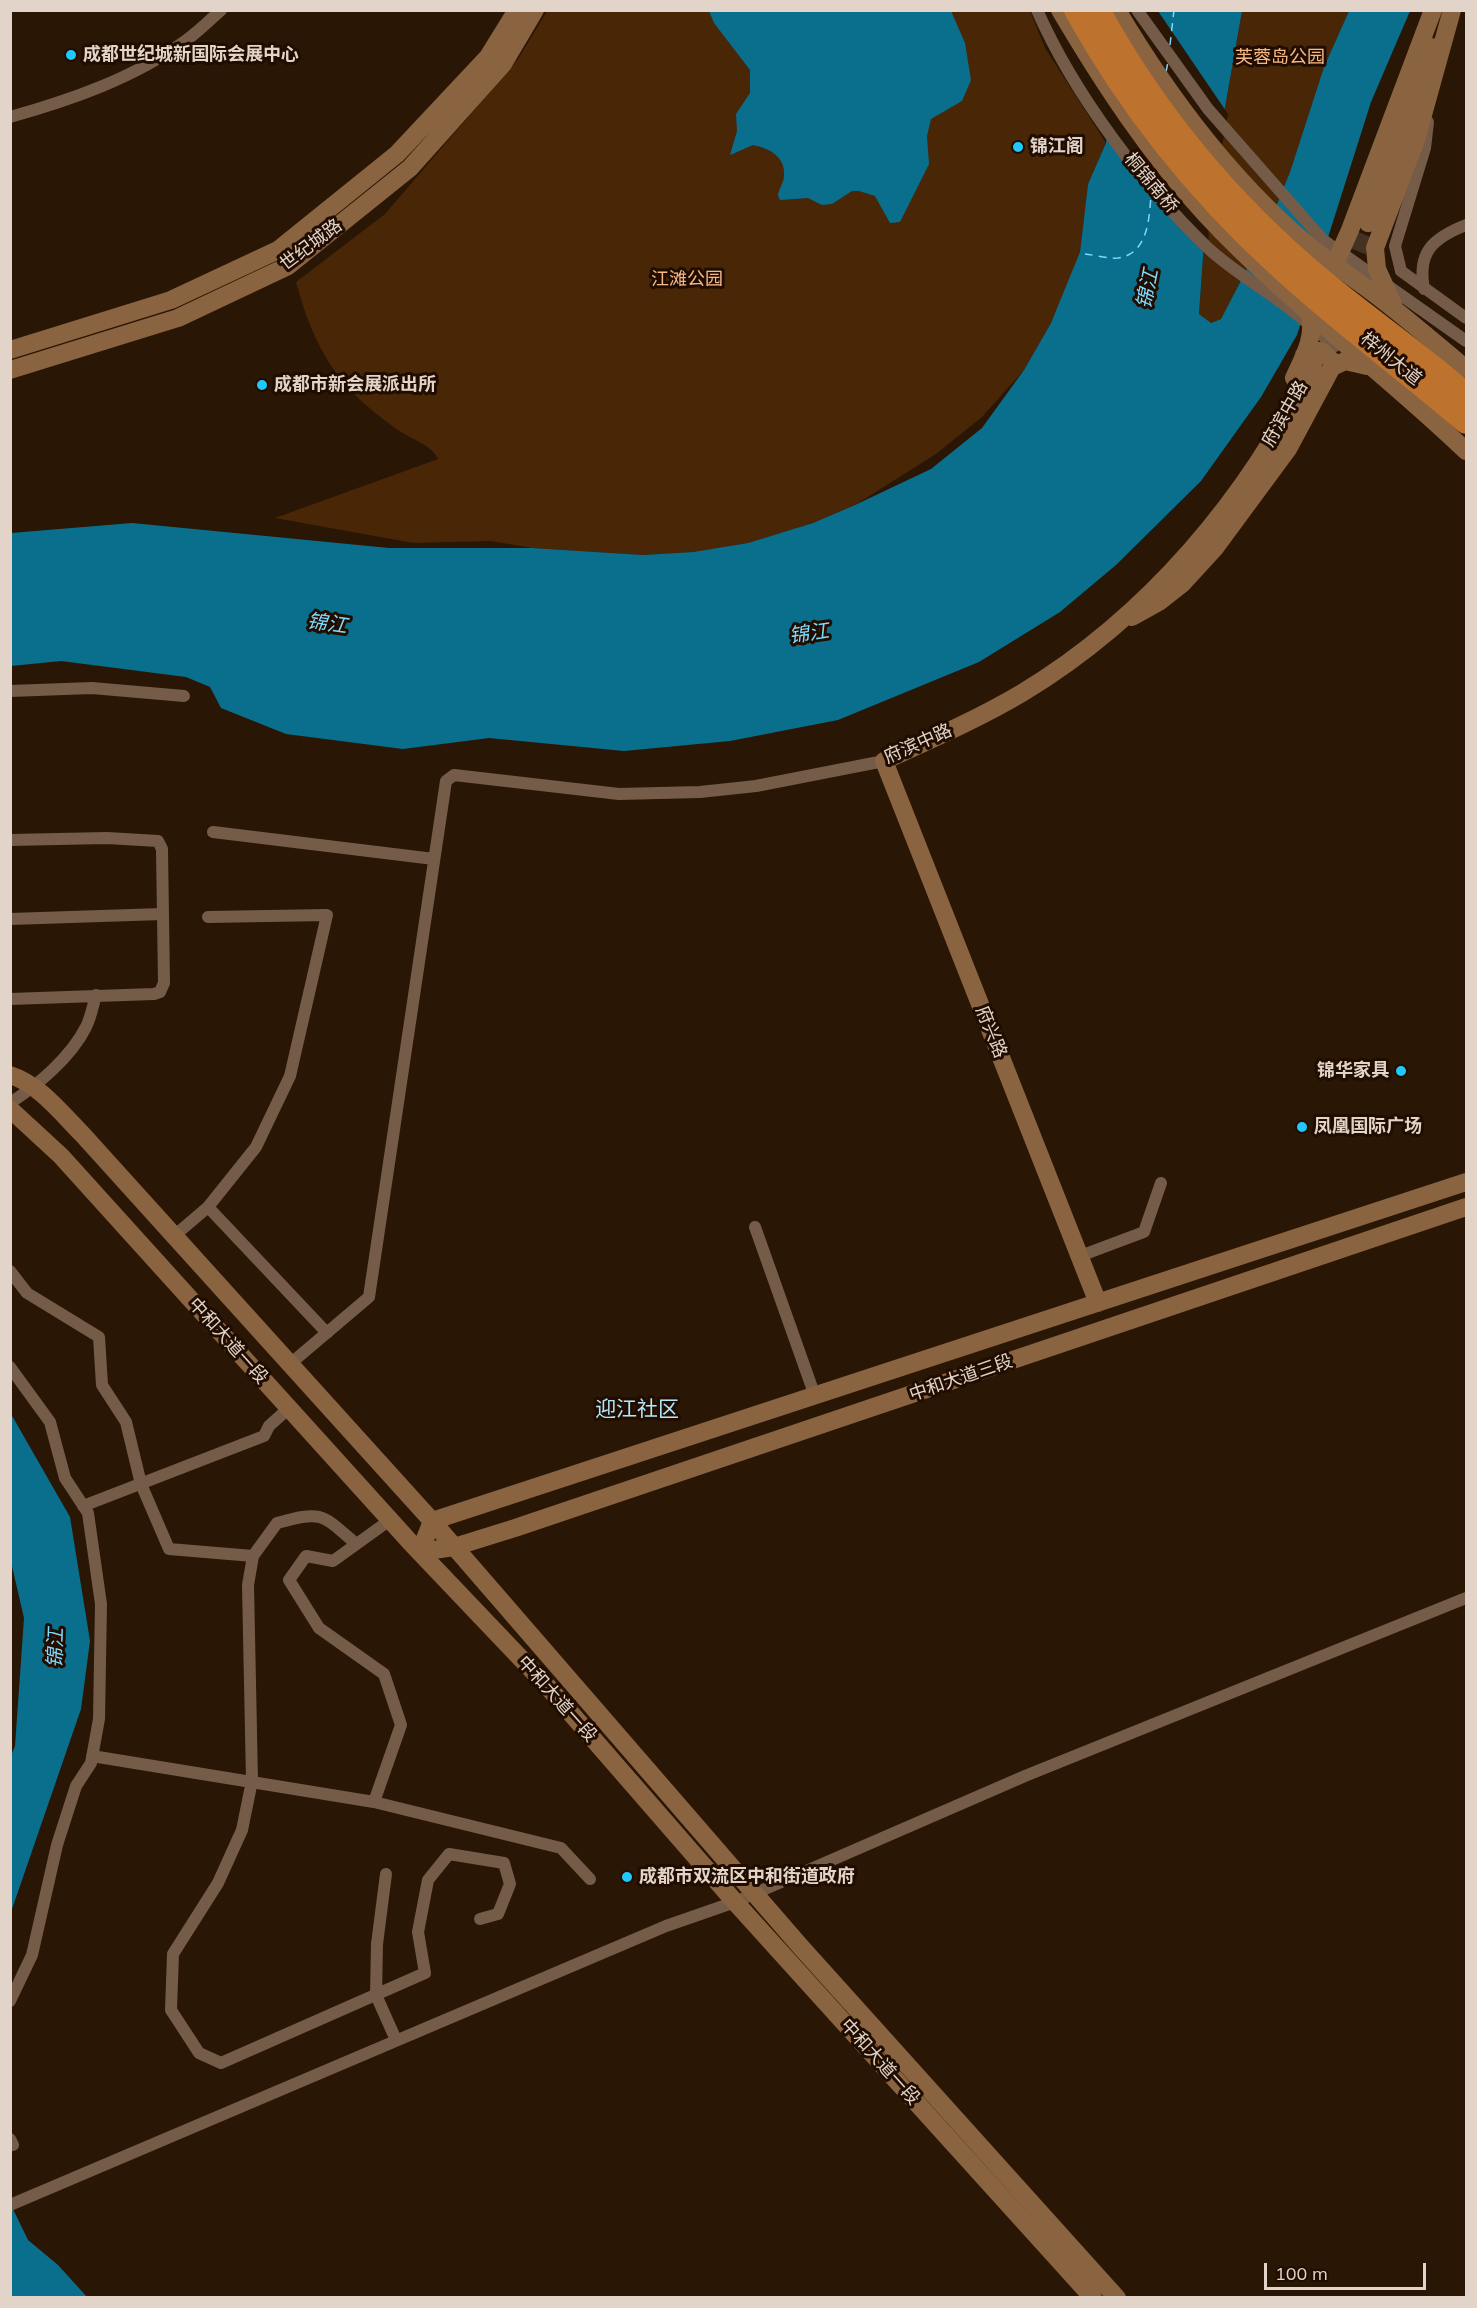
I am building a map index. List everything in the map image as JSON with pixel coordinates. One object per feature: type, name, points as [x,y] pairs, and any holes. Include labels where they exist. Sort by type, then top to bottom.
[{"type":"highway","name":"桐锦南桥","points":[[1076,10],[1125,92],[1158,137],[1215,203],[1278,266],[1319,292]]},
{"type":"highway","points":[[1098,10],[1139,80],[1196,154],[1319,292]]},
{"type":"highway","name":"梓州大道","points":[[1319,292],[1467,395]]},
{"type":"highway","name":"梓州大道","points":[[1319,292],[1467,422]]},
{"type":"main road","name":"世纪城路","points":[[10,350],[171,300],[278,250],[397,154],[488,57],[517,10]]},
{"type":"main road","name":"世纪城路","points":[[10,369],[178,318],[288,266],[410,168],[503,64],[535,10]]},
{"type":"main road","name":"桐锦南桥","points":[[1060,10],[1117,104],[1206,215],[1319,292]]},
{"type":"main road","points":[[1117,10],[1139,46],[1208,140],[1276,214],[1319,292],[1363,364],[1467,451]]},
{"type":"main road","points":[[1398,314],[1381,282],[1368,224],[1433,10]]},
{"type":"main road","points":[[1368,224],[1444,10]]},
{"type":"main road","points":[[1368,224],[1416,141],[1452,10]]},
{"type":"main road","name":"府滨中路","points":[[884,761],[1022,693],[1107,631],[1178,563],[1241,488],[1297,398],[1308,360],[1319,292],[1368,224]]},
{"type":"main road","points":[[1319,292],[1398,314],[1467,369]]},
{"type":"main road","points":[[1107,631],[1160,602],[1182,584],[1215,548],[1288,450],[1332,367],[1331,360],[1321,351],[1309,351],[1308,360]]},
{"type":"main road","points":[[1332,367],[1345,361],[1363,364]]},
{"type":"main road","name":"府兴路","points":[[884,761],[1098,1303]]},
{"type":"main road","name":"中和大道一段","points":[[10,1075],[21,1078],[83,1135],[432,1521],[800,1946],[1118,2298]]},
{"type":"main road","name":"中和大道一段","points":[[10,1109],[61,1156],[390,1520],[548,1687],[735,1902],[1094,2298]]},
{"type":"main road","points":[[420,1552],[432,1521],[1467,1182]]},
{"type":"main road","name":"中和大道三段","points":[[420,1552],[454,1547],[1467,1207]]},
{"type":"street","points":[[10,117],[56,104],[138,69],[186,41],[220,10]]},
{"type":"street","name":"桐锦南桥","points":[[1037,10],[1058,54],[1106,129],[1165,202],[1229,266],[1283,303],[1319,292]]},
{"type":"street","points":[[1137,10],[1208,109],[1323,240],[1319,292],[1381,282],[1467,341]]},
{"type":"street","points":[[1431,88],[1425,148],[1395,246],[1401,271],[1467,318]]},
{"type":"street","points":[[1424,289],[1422,264],[1425,253],[1450,231],[1467,225]]},
{"type":"street","points":[[10,691],[92,688],[184,696]]},
{"type":"street","name":"府滨中路","points":[[434,858],[444,788],[446,781],[454,775],[619,794],[700,792],[756,786],[884,761]]},
{"type":"street","points":[[213,832],[434,858],[369,1297],[290,1364]]},
{"type":"street","points":[[10,840],[107,838],[158,841],[162,849],[164,983],[160,992],[10,999]]},
{"type":"street","points":[[10,919],[162,914]]},
{"type":"street","points":[[174,1236],[208,1207],[256,1147],[290,1076],[327,915],[208,917]]},
{"type":"street","points":[[10,1103],[33,1088],[78,1041],[87,1025],[96,995]]},
{"type":"street","points":[[1080,1256],[1144,1232],[1161,1183]]},
{"type":"street","points":[[208,1207],[327,1333]]},
{"type":"street","points":[[755,1227],[815,1396]]},
{"type":"street","points":[[10,1271],[27,1293],[99,1337],[102,1385],[126,1422],[141,1484],[169,1549],[253,1556]]},
{"type":"street","points":[[10,1367],[50,1422],[65,1478],[88,1513],[101,1604],[99,1719],[92,1756],[76,1786],[57,1845],[32,1955],[10,2001]]},
{"type":"street","points":[[83,1506],[264,1436],[269,1426],[289,1408]]},
{"type":"street","points":[[356,1544],[333,1523],[312,1514],[276,1522],[253,1556],[248,1585],[252,1781],[242,1830],[218,1883],[173,1954],[171,2010],[199,2053],[221,2063],[425,1973],[418,1932],[428,1880],[448,1854],[504,1863],[510,1884],[498,1914],[480,1919]]},
{"type":"street","points":[[374,1802],[401,1725],[384,1674],[319,1628],[290,1580],[306,1557],[333,1561],[390,1520]]},
{"type":"street","points":[[10,2205],[666,1926],[735,1902],[1025,1776],[1467,1598]]},
{"type":"street","points":[[92,1756],[374,1802],[561,1848],[590,1879]]},
{"type":"street","points":[[386,1874],[377,1944],[376,1995],[396,2040]]},
{"type":"green space","name":"江滩公园","points":[[547,11],[1030,11],[1045,48],[1106,143],[1088,184],[1080,252],[1074,272],[1051,323],[1024,370],[982,417],[936,454],[855,505],[813,523],[748,543],[693,552],[643,555],[532,548],[491,541],[413,543],[275,518],[438,459],[426,446],[403,434],[377,415],[345,384],[321,349],[303,307],[296,282],[385,214],[518,59]]},
{"type":"green space","name":"芙蓉岛公园","points":[[1242,11],[1349,11],[1324,67],[1290,172],[1264,236],[1221,319],[1210,323],[1199,314],[1206,215]]},
{"type":"water","points":[[709,11],[951,11],[965,43],[971,80],[962,101],[931,119],[927,136],[929,164],[900,222],[890,223],[875,196],[859,191],[852,191],[832,204],[822,205],[808,198],[780,200],[778,195],[784,178],[784,169],[775,154],[753,145],[730,155],[737,131],[736,114],[750,93],[750,70],[714,23]]},
{"type":"water","name":"锦江","points":[[1122,11],[1242,11],[1206,215],[1199,314],[1211,323],[1221,319],[1264,236],[1290,172],[1324,67],[1349,11],[1410,11],[1371,102],[1297,335],[1261,397],[1201,481],[1116,565],[1060,612],[979,662],[838,720],[730,741],[624,751],[489,738],[403,749],[286,734],[221,708],[210,687],[186,677],[61,661],[11,666],[11,533],[132,523],[389,548],[532,548],[643,555],[693,552],[748,543],[813,523],[931,469],[982,428],[1024,370],[1051,323],[1080,252],[1088,184],[1106,143]]},
{"type":"water","name":"锦江","points":[[11,1414],[70,1517],[90,1641],[81,1709],[11,1912],[10,1758],[15,1746],[24,1618],[11,1562]]},
{"type":"water","points":[[10,2203],[28,2240],[58,2265],[87,2297],[11,2297]]},
{"type":"pier","points":[[1119,10],[1158,11],[1228,114],[1209,215],[1208,252],[1105,129]]},
{"type":"ferry route","points":[[1170,45],[1174,10]]},
{"type":"ferry route","points":[[1166,72],[1168,62]]},
{"type":"ferry route","points":[[1153,179],[1155,166]]},
{"type":"ferry route","points":[[1085,254],[1118,258],[1136,250],[1148,225],[1151,196]]},
{"type":"tunnel","points":[[1347,276],[1368,223]]},
{"type":"place","name":"成都世纪城新国际会展中心","points":[[71,55]]},
{"type":"place","name":"锦江阁","points":[[1018,147]]},
{"type":"place","name":"成都市新会展派出所","points":[[262,385]]},
{"type":"place","name":"锦华家具","points":[[1401,1071]]},
{"type":"place","name":"凤凰国际广场","points":[[1302,1127]]},
{"type":"place","name":"成都市双流区中和街道政府","points":[[627,1877]]},
{"type":"district","name":"迎江社区","points":[[637,1410]]}]
